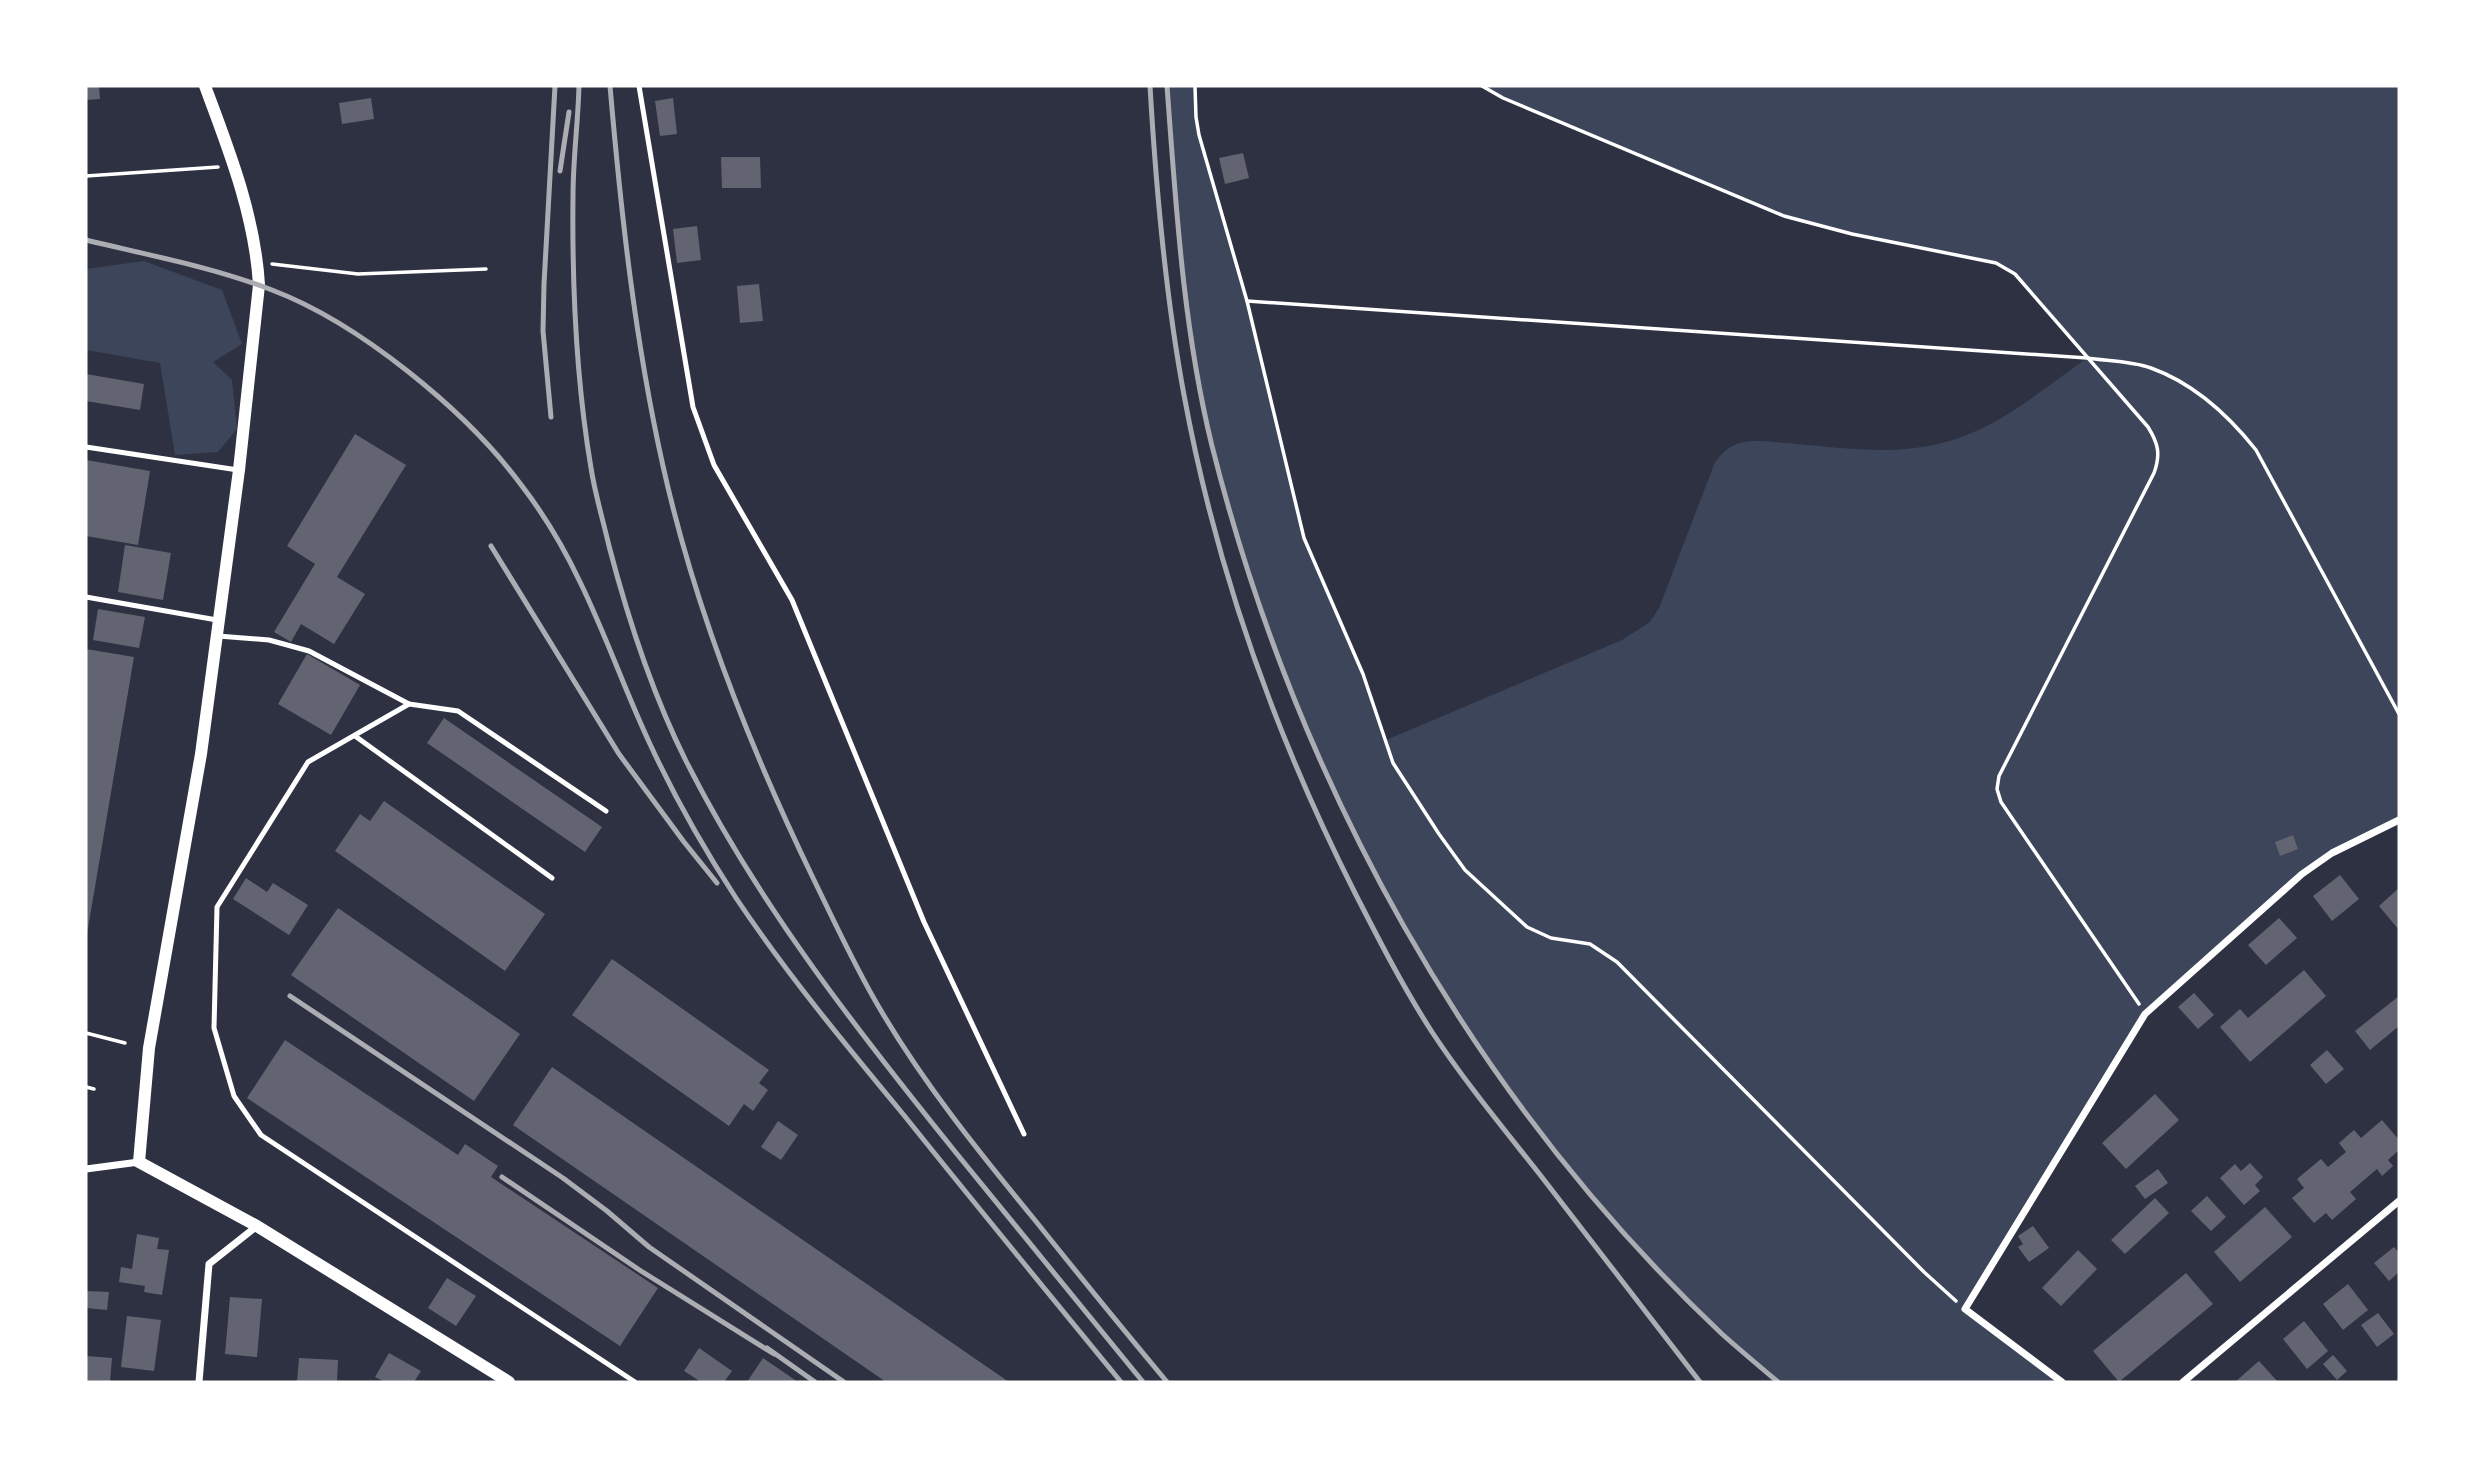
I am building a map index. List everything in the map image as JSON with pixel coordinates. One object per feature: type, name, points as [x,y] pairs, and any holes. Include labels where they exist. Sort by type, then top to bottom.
[{"type":"street","points":[[139,1162],[149,1048],[201,754],[239,470],[260,285],[258,263],[234,166],[205,86]]},
{"type":"street","points":[[2062,1382],[1965,1309],[2145,1014],[2310,869],[2351,842],[2399,820]]},
{"type":"street","points":[[86,1169],[139,1162],[257,1226],[509,1382]]},
{"type":"street","points":[[2183,1382],[2399,1201]]},
{"type":"street","points":[[199,1382],[209,1264],[257,1226]]},
{"type":"lane","points":[[639,86],[693,407],[714,464],[792,600],[924,922],[1024,1134]]},
{"type":"lane","points":[[86,447],[239,470]]},
{"type":"lane","points":[[86,597],[219,620]]},
{"type":"lane","points":[[217,636],[269,640],[309,651],[409,704],[458,711],[606,811]]},
{"type":"lane","points":[[409,704],[309,762],[217,906],[214,1028],[234,1096],[261,1135],[635,1382]]},
{"type":"lane","points":[[355,736],[552,878]]},
{"type":"path","points":[[1195,86],[1199,135],[1247,301],[1304,537],[1363,674],[1393,764],[1465,870],[1527,927],[1551,938],[1590,944],[1617,962],[1924,1272],[1965,1309]]},
{"type":"path","points":[[1482,86],[1503,98],[1784,216],[1829,229],[1981,260],[2006,268],[2015,274],[2148,427],[2157,443],[2158,461],[1999,776],[1997,789],[2001,802],[2145,1014]]},
{"type":"path","points":[[86,176],[234,166]]},
{"type":"path","points":[[258,263],[358,274],[486,269]]},
{"type":"path","points":[[1247,301],[2087,358],[2150,368],[2211,403],[2256,450],[2399,714]]},
{"type":"path","points":[[86,1033],[125,1043]]},
{"type":"path","points":[[86,1087],[94,1089]]},
{"type":"shaded area","points":[[1167,86],[1195,86],[1199,135],[1247,301],[1304,537],[1363,674],[1386,740],[1622,640],[1650,622],[1659,608],[1715,462],[1732,446],[1764,441],[1884,450],[1944,443],[1970,434],[2016,409],[2087,358],[2015,274],[1996,263],[1852,234],[1784,216],[1503,98],[1482,86],[2399,86],[2399,820],[2332,853],[2145,1014],[1965,1309],[2062,1382],[1778,1382],[1676,1286],[1583,1183],[1498,1074],[1423,958],[1356,837],[1299,712],[1251,581],[1212,446],[1194,357],[1177,222]]},
{"type":"shaded area","points":[[144,261],[222,290],[242,344],[213,362],[232,380],[237,429],[218,452],[175,455],[160,363],[86,350],[86,269]]},
{"type":"building","points":[[86,86],[99,86],[100,99],[86,100]]},
{"type":"building","points":[[371,98],[374,119],[342,124],[339,103]]},
{"type":"building","points":[[673,98],[677,134],[660,136],[655,101]]},
{"type":"building","points":[[1243,153],[1249,178],[1225,184],[1219,158]]},
{"type":"building","points":[[721,157],[760,157],[761,188],[722,188]]},
{"type":"building","points":[[697,226],[701,260],[677,263],[673,229]]},
{"type":"building","points":[[759,284],[763,321],[740,323],[737,286]]},
{"type":"building","points":[[86,374],[144,384],[140,410],[86,401]]},
{"type":"building","points":[[355,434],[406,465],[337,577],[365,594],[334,644],[301,624],[291,642],[274,632],[315,564],[287,546]]},
{"type":"building","points":[[86,460],[150,471],[138,545],[86,536]]},
{"type":"building","points":[[125,545],[171,553],[163,600],[118,592]]},
{"type":"building","points":[[98,609],[145,617],[139,648],[93,640]]},
{"type":"building","points":[[86,649],[134,657],[87,934],[86,933]]},
{"type":"building","points":[[307,654],[360,685],[331,735],[278,704]]},
{"type":"building","points":[[444,718],[602,827],[585,852],[427,743]]},
{"type":"building","points":[[384,801],[545,914],[505,971],[335,851],[360,814],[370,821]]},
{"type":"building","points":[[2293,835],[2298,849],[2280,856],[2275,842]]},
{"type":"building","points":[[2340,875],[2359,899],[2332,921],[2313,896]]},
{"type":"building","points":[[246,878],[267,892],[273,883],[308,905],[289,935],[233,899]]},
{"type":"building","points":[[2399,888],[2399,930],[2379,906]]},
{"type":"building","points":[[338,908],[520,1034],[474,1101],[291,975]]},
{"type":"building","points":[[2279,918],[2297,938],[2266,965],[2248,945]]},
{"type":"building","points":[[612,959],[769,1070],[759,1083],[768,1090],[753,1111],[744,1104],[729,1126],[572,1015]]},
{"type":"building","points":[[2304,970],[2326,996],[2250,1062],[2220,1027],[2240,1009],[2248,1018]]},
{"type":"building","points":[[2194,993],[2214,1015],[2198,1029],[2178,1007]]},
{"type":"building","points":[[2399,996],[2399,1026],[2370,1050],[2355,1031]]},
{"type":"building","points":[[285,1040],[458,1155],[465,1144],[498,1166],[491,1177],[658,1288],[620,1346],[247,1098]]},
{"type":"building","points":[[2327,1050],[2344,1069],[2326,1084],[2310,1065]]},
{"type":"building","points":[[552,1067],[1009,1382],[886,1382],[513,1125]]},
{"type":"building","points":[[2155,1094],[2179,1120],[2126,1169],[2102,1143]]},
{"type":"building","points":[[2382,1120],[2399,1140],[2399,1150],[2388,1160],[2393,1166],[2382,1176],[2377,1169],[2350,1192],[2356,1199],[2332,1220],[2326,1213],[2314,1223],[2292,1198],[2304,1188],[2297,1179],[2321,1159],[2328,1167],[2346,1152],[2339,1143],[2354,1130],[2361,1138]]},
{"type":"building","points":[[778,1121],[798,1135],[781,1160],[761,1147]]},
{"type":"building","points":[[2250,1163],[2263,1177],[2255,1185],[2260,1191],[2244,1205],[2220,1178],[2235,1164],[2241,1171]]},
{"type":"building","points":[[2158,1169],[2168,1183],[2145,1199],[2135,1186]]},
{"type":"building","points":[[2207,1196],[2226,1217],[2211,1231],[2191,1211]]},
{"type":"building","points":[[2155,1198],[2169,1213],[2125,1254],[2111,1240]]},
{"type":"building","points":[[2265,1207],[2292,1237],[2240,1282],[2214,1252]]},
{"type":"building","points":[[2033,1226],[2049,1248],[2029,1262],[2018,1247],[2023,1244],[2018,1236]]},
{"type":"building","points":[[137,1234],[159,1238],[157,1249],[169,1250],[162,1295],[144,1292],[145,1286],[119,1282],[121,1267],[132,1269]]},
{"type":"building","points":[[2394,1247],[2399,1253],[2399,1272],[2389,1281],[2374,1263]]},
{"type":"building","points":[[2078,1250],[2097,1269],[2061,1306],[2042,1288]]},
{"type":"building","points":[[2186,1273],[2213,1304],[2119,1382],[2093,1351]]},
{"type":"building","points":[[447,1278],[476,1296],[456,1326],[428,1308]]},
{"type":"building","points":[[2348,1284],[2368,1310],[2343,1330],[2323,1304]]},
{"type":"building","points":[[86,1291],[109,1292],[107,1310],[86,1308]]},
{"type":"building","points":[[230,1297],[262,1299],[257,1357],[225,1354]]},
{"type":"building","points":[[2378,1313],[2394,1334],[2377,1347],[2361,1325]]},
{"type":"building","points":[[127,1316],[161,1320],[154,1371],[121,1367]]},
{"type":"building","points":[[2304,1321],[2328,1351],[2307,1369],[2283,1339]]},
{"type":"building","points":[[699,1348],[732,1371],[724,1382],[701,1382],[684,1371]]},
{"type":"building","points":[[389,1353],[421,1371],[414,1382],[385,1382],[375,1377]]},
{"type":"building","points":[[2333,1355],[2347,1371],[2337,1380],[2323,1364]]},
{"type":"building","points":[[86,1356],[112,1358],[110,1382],[86,1382]]},
{"type":"building","points":[[299,1358],[338,1360],[337,1382],[297,1382]]},
{"type":"building","points":[[763,1358],[798,1382],[747,1382]]},
{"type":"building","points":[[2259,1361],[2278,1382],[2235,1382]]},
{"type":"railway","points":[[551,417],[543,331],[555,86]]},
{"type":"railway","points":[[579,86],[573,182],[573,264],[578,367],[586,434],[597,497],[624,601],[674,735],[714,814],[811,965],[920,1107],[1143,1382]]},
{"type":"railway","points":[[610,86],[630,277],[644,372],[663,466],[676,520],[708,625],[726,678],[768,780],[854,961],[897,1037],[953,1117],[1167,1382]]},
{"type":"railway","points":[[1150,86],[1166,280],[1177,357],[1197,460],[1231,587],[1274,712],[1299,773],[1364,911],[1432,1032],[1485,1105],[1700,1382]]},
{"type":"railway","points":[[1167,86],[1187,312],[1212,446],[1248,571],[1292,693],[1344,812],[1404,926],[1472,1037],[1548,1142],[1631,1241],[1722,1334],[1778,1382]]},
{"type":"railway","points":[[560,171],[569,112]]},
{"type":"railway","points":[[86,240],[226,275],[272,290],[305,305],[340,324],[409,372],[472,428],[499,457],[554,532],[589,602],[660,764],[690,823],[736,898],[817,1008],[1121,1382]]},
{"type":"railway","points":[[491,546],[619,754],[717,883]]},
{"type":"railway","points":[[290,996],[563,1178],[649,1247],[844,1382]]},
{"type":"railway","points":[[502,1177],[641,1271],[774,1354]]},
{"type":"railway","points":[[767,1348],[815,1382]]}]
